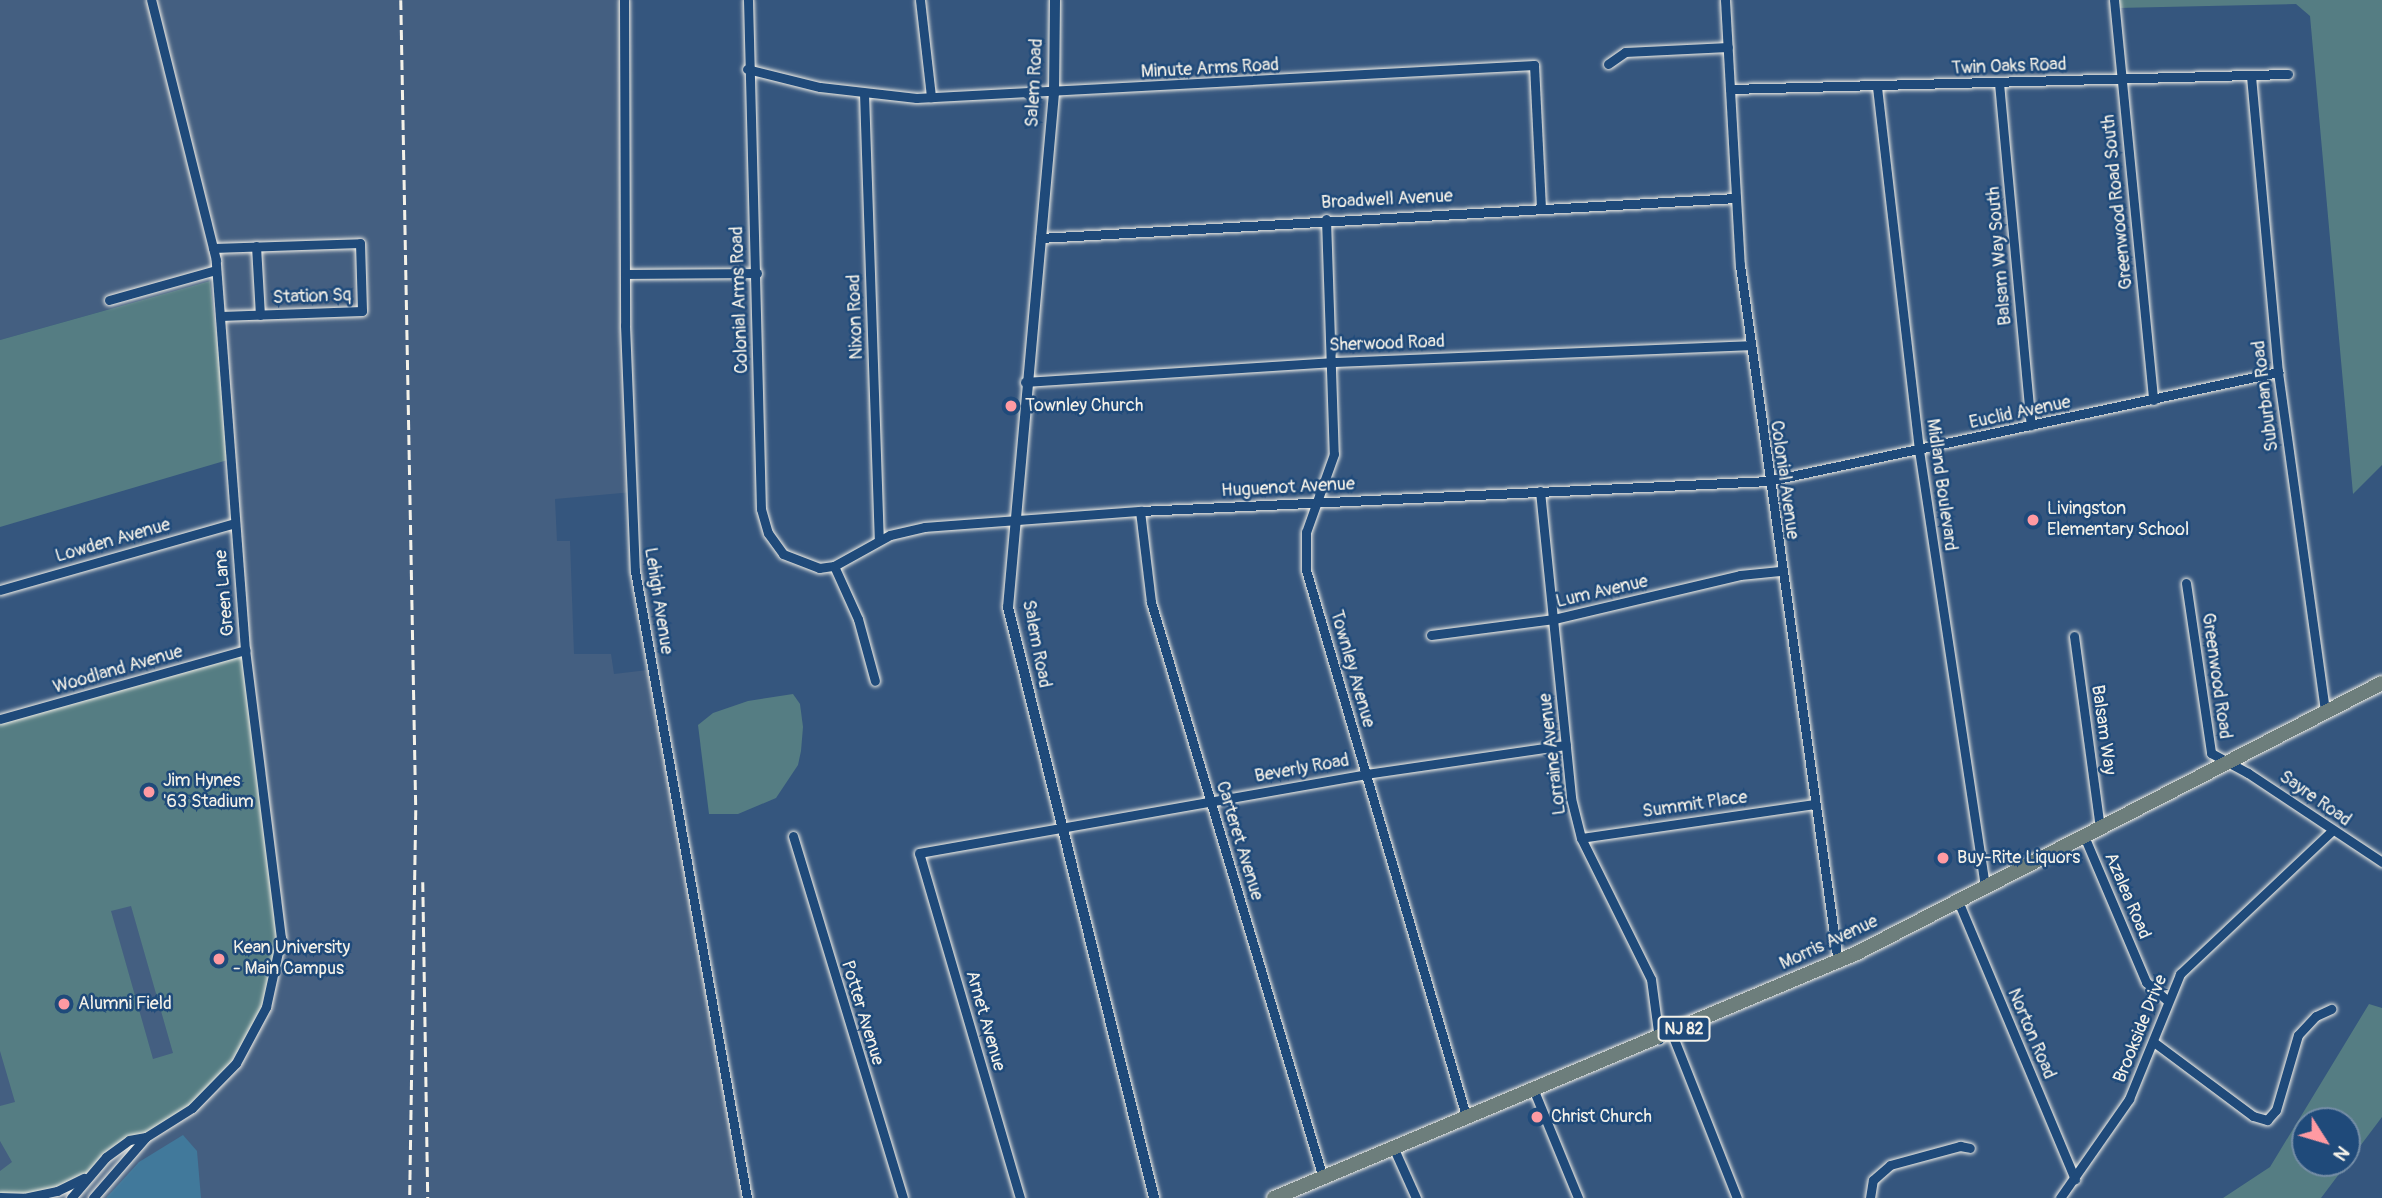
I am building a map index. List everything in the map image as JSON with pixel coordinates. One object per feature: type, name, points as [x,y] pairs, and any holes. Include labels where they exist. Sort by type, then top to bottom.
[{"type":"main road","name":"Morris Avenue","points":[[1274,1198],[1666,1037],[1838,962],[2382,683]]},
{"type":"street","name":"Green Lane","points":[[71,1198],[86,1177],[123,1144],[146,1137],[192,1108],[236,1063],[256,1030],[278,965],[281,919],[262,798],[246,650],[214,248],[151,0]]},
{"type":"street","name":"Lehigh Avenue","points":[[624,0],[625,274],[635,571],[747,1198]]},
{"type":"street","name":"Colonial Arms Road","points":[[748,0],[747,69],[757,273],[762,520],[783,554],[819,568]]},
{"type":"street","points":[[920,0],[931,97]]},
{"type":"street","name":"Salem Road","points":[[1055,0],[1054,93],[1026,382],[1008,607],[1154,1198]]},
{"type":"street","name":"Colonial Avenue","points":[[1725,0],[1736,198],[1750,345],[1780,571],[1838,962]]},
{"type":"street","name":"Greenwood Road South","points":[[2114,0],[2153,400]]},
{"type":"street","points":[[1608,64],[1625,52],[1728,47]]},
{"type":"street","name":"Minute Arms Road","points":[[747,69],[863,93],[931,97],[1054,93],[1534,65],[1541,208]]},
{"type":"street","name":"Twin Oaks Road","points":[[1730,89],[2288,74]]},
{"type":"street","name":"Suburban Road","points":[[2250,76],[2278,372],[2325,712]]},
{"type":"street","name":"Balsam Way South","points":[[1999,83],[2031,426]]},
{"type":"street","name":"Midland Boulevard","points":[[1877,87],[1919,450],[1985,886]]},
{"type":"street","name":"Nixon Road","points":[[863,93],[879,539]]},
{"type":"street","name":"Broadwell Avenue","points":[[1040,238],[1326,219],[1736,198]]},
{"type":"street","name":"Townley Avenue","points":[[1326,219],[1333,362],[1334,454],[1306,532],[1306,570],[1467,1119]]},
{"type":"street","name":"Station Sq","points":[[214,248],[360,243],[362,311],[220,316]]},
{"type":"street","name":"Station Sq","points":[[256,246],[260,315]]},
{"type":"street","points":[[109,300],[216,270]]},
{"type":"street","points":[[625,274],[757,273]]},
{"type":"street","name":"Sherwood Road","points":[[1026,382],[1333,362],[1750,345]]},
{"type":"street","name":"Euclid Avenue","points":[[1768,481],[2278,372]]},
{"type":"street","name":"Huguenot Avenue","points":[[819,568],[834,566],[879,539],[925,527],[1140,511],[1768,481]]},
{"type":"street","name":"Lorraine Avenue","points":[[1540,491],[1571,798],[1581,838],[1651,979],[1666,1037],[1737,1198]]},
{"type":"street","name":"Carteret Avenue","points":[[1140,511],[1151,602],[1323,1178]]},
{"type":"street","name":"Lowden Avenue","points":[[0,590],[235,523]]},
{"type":"street","points":[[834,566],[858,619],[875,681]]},
{"type":"street","name":"Lum Avenue","points":[[1431,635],[1554,619],[1740,575],[1780,571]]},
{"type":"street","name":"Greenwood Road","points":[[2186,583],[2211,753],[2230,762]]},
{"type":"street","name":"Balsam Way","points":[[2074,636],[2100,828]]},
{"type":"street","name":"Woodland Avenue","points":[[0,719],[246,650]]},
{"type":"street","name":"Beverly Road","points":[[919,852],[1366,775],[1566,745]]},
{"type":"street","name":"Sayre Road","points":[[2230,762],[2382,862]]},
{"type":"street","name":"Summit Place","points":[[1581,838],[1814,804]]},
{"type":"street","name":"Brookside Drive","points":[[2060,1198],[2116,1124],[2155,1043],[2166,1000],[2188,965],[2332,831]]},
{"type":"street","name":"Potter Avenue","points":[[793,836],[903,1198]]},
{"type":"street","name":"Azalea Road","points":[[2084,836],[2146,982],[2166,1000]]},
{"type":"street","name":"Arnet Avenue","points":[[919,852],[1020,1198]]},
{"type":"street","name":"Norton Road","points":[[1958,901],[2075,1179]]},
{"type":"street","points":[[2155,1043],[2253,1116],[2267,1120],[2276,1110],[2298,1035],[2331,1009]]},
{"type":"street","points":[[1534,1091],[1578,1198]]},
{"type":"street","name":"Green Lane","points":[[93,1198],[146,1137]]},
{"type":"street","points":[[1870,1198],[1873,1180],[1890,1165],[1959,1146],[1970,1148]]},
{"type":"street","points":[[1394,1149],[1416,1198]]},
{"type":"street","points":[[0,1197],[24,1198],[57,1191],[86,1177]]},
{"type":"shaded area","points":[[0,0],[624,0],[633,492],[555,499],[557,541],[570,541],[574,654],[611,654],[614,674],[656,669],[751,1198],[0,1198],[0,719],[245,650],[231,459],[210,281],[0,340]]},
{"type":"shaded area","points":[[183,1135],[197,1151],[201,1198],[106,1198],[139,1162]]},
{"type":"green space","points":[[2116,0],[2382,0],[2382,465],[2353,494],[2310,16],[2296,4],[2117,8]]},
{"type":"green space","points":[[210,281],[231,459],[0,527],[0,340]]},
{"type":"green space","points":[[245,650],[280,951],[256,1030],[202,1099],[146,1137],[129,1140],[86,1177],[57,1191],[0,1197],[0,1171],[12,1162],[0,1141],[0,1106],[15,1102],[0,1051],[0,719]],"holes":[[[131,906],[173,1053],[153,1059],[111,911]]]},
{"type":"green space","points":[[793,694],[800,704],[803,727],[801,751],[798,765],[776,798],[738,814],[709,814],[698,725],[713,713],[748,701]]},
{"type":"green space","points":[[2369,1004],[2382,1008],[2382,1117],[2361,1145],[2361,1107],[2306,1107]]},
{"type":"green space","points":[[2291,1132],[2291,1177],[2337,1177],[2321,1198],[2223,1198],[2270,1167]]},
{"type":"railway","points":[[401,0],[416,810],[410,1198]]},
{"type":"railway","points":[[423,882],[428,1198]]},
{"type":"place","name":"Townley Church","points":[[1011,406]]},
{"type":"place","name":"Livingston Elementary School","points":[[2033,520]]},
{"type":"place","name":"Jim Hynes '63 Stadium","points":[[149,792]]},
{"type":"place","name":"Buy-Rite Liquors","points":[[1943,858]]},
{"type":"place","name":"Kean University - Main Campus","points":[[219,959]]},
{"type":"place","name":"Alumni Field","points":[[64,1004]]},
{"type":"place","name":"Christ Church","points":[[1537,1117]]}]
